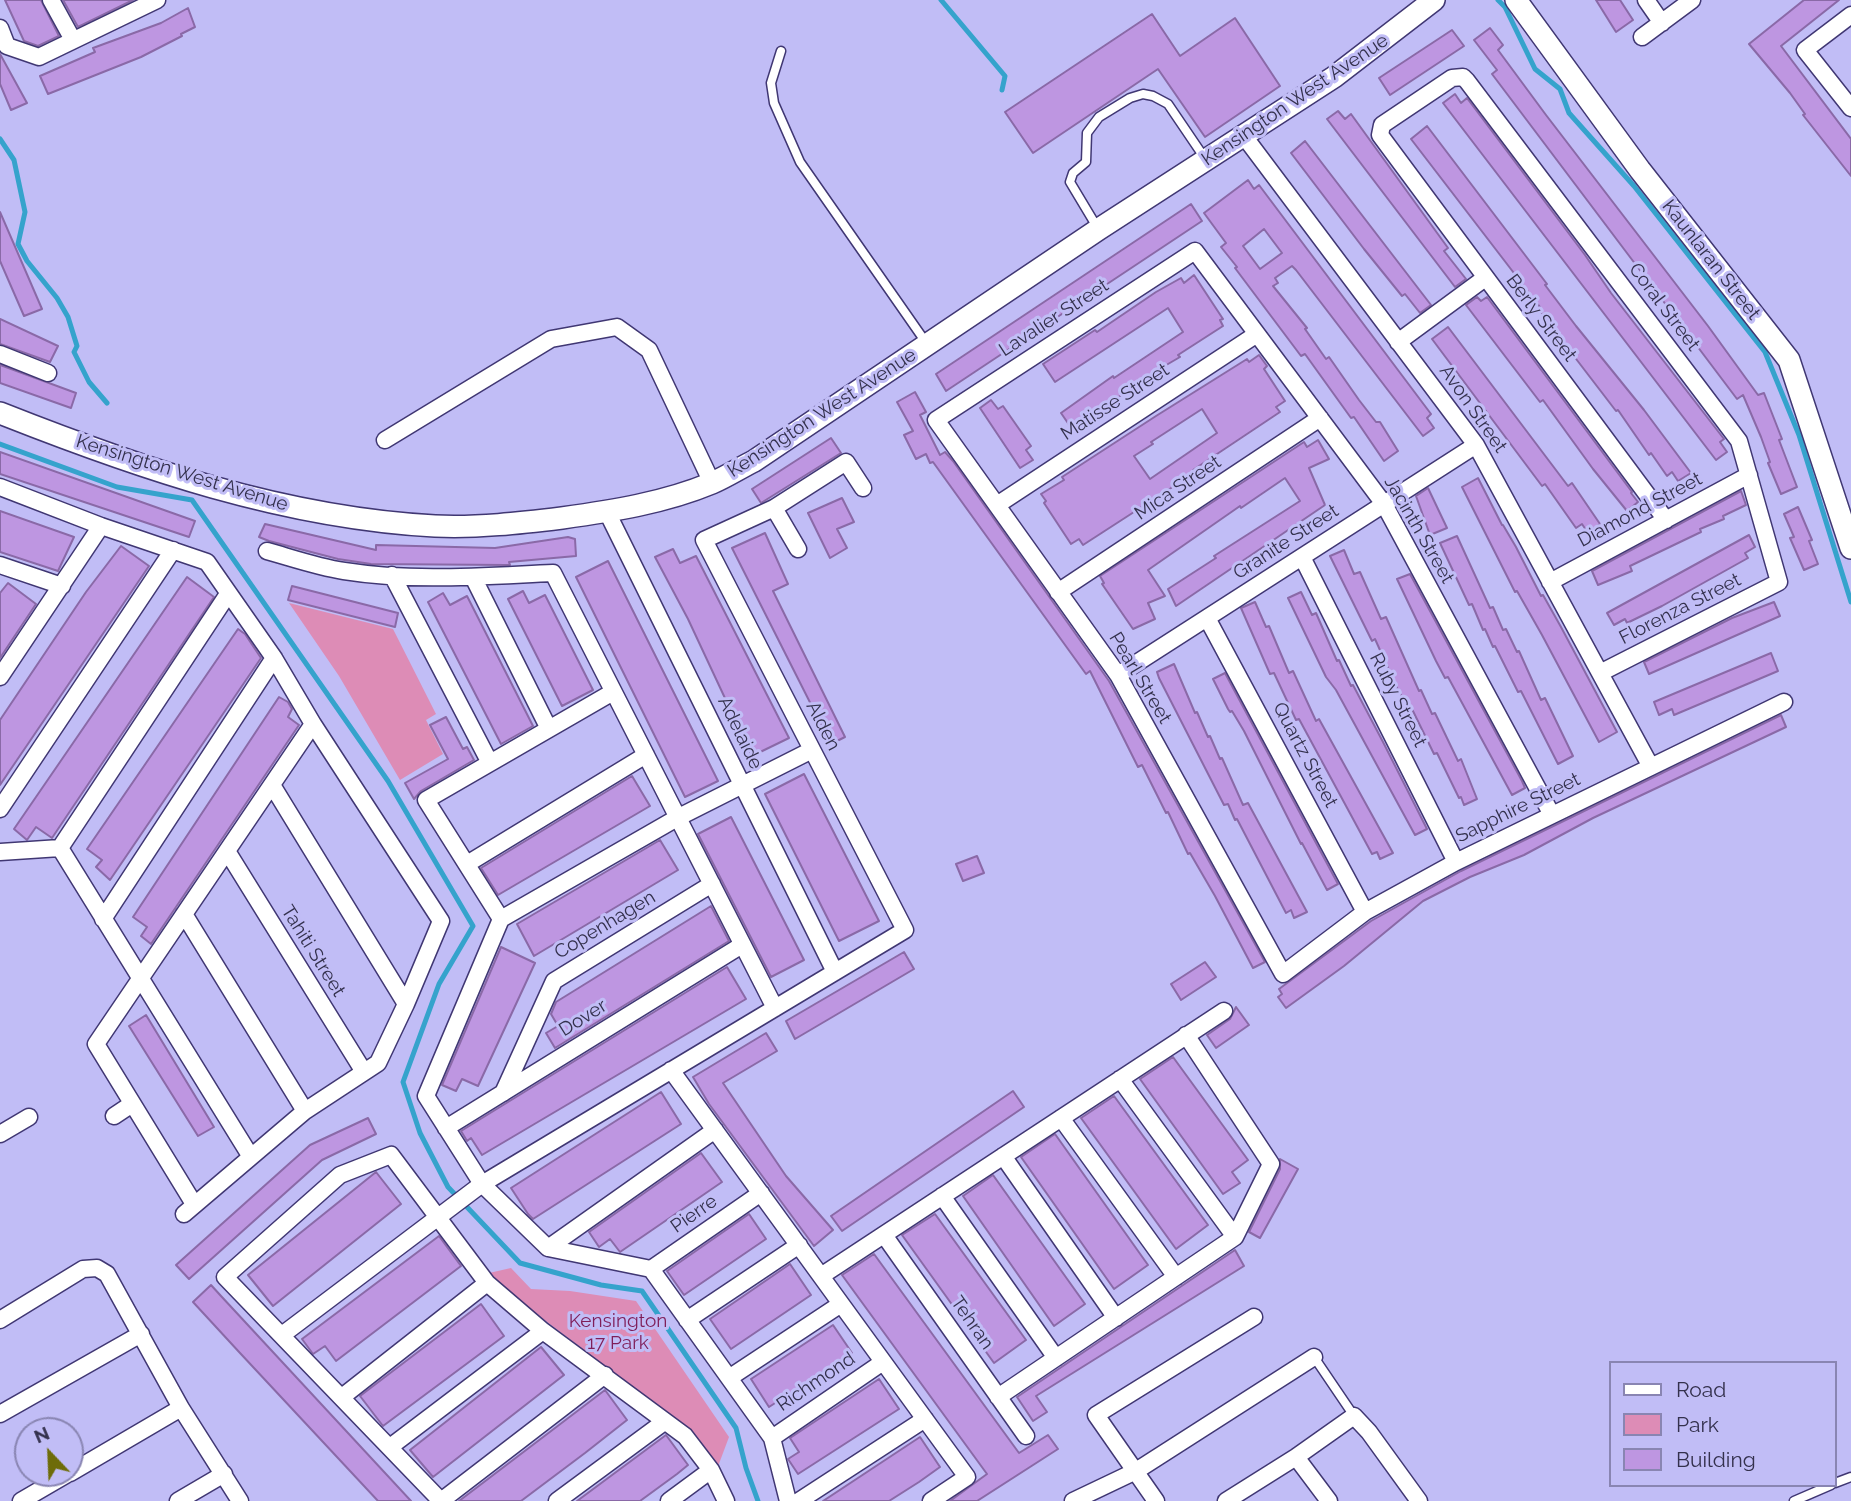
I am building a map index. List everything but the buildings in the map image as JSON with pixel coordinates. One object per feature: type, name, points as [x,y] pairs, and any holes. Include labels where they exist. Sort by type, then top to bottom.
[{"type":"street","points":[[51,0],[73,40]]},
{"type":"street","points":[[0,28],[7,46],[39,57],[73,40],[124,7],[157,0]]},
{"type":"street","name":"Kensington West Avenue","points":[[0,412],[143,465],[204,484],[293,508],[341,516],[437,526],[526,522],[607,512],[660,500],[712,483],[754,461],[1099,229],[1344,70],[1434,0]]},
{"type":"street","name":"Kaunlaran Street","points":[[1516,0],[1640,170],[1789,360],[1851,548]]},
{"type":"street","points":[[1646,0],[1662,23]]},
{"type":"street","points":[[1642,37],[1692,0]]},
{"type":"street","points":[[1851,15],[1805,50],[1851,108]]},
{"type":"street","name":"Coral Street","points":[[1383,140],[1380,135],[1382,125],[1452,78],[1463,78],[1467,81],[1739,441],[1779,582]]},
{"type":"street","name":"Avon Street","points":[[1244,136],[1476,445],[1651,767]]},
{"type":"street","name":"Berly Street","points":[[1383,140],[1665,520]]},
{"type":"street","name":"Jacinth Street","points":[[1195,251],[1384,504],[1552,815]]},
{"type":"street","name":"Lavalier Street","points":[[936,420],[1195,251]]},
{"type":"street","points":[[1398,342],[1485,278]]},
{"type":"street","points":[[385,440],[551,339],[618,327],[649,350],[712,483]]},
{"type":"street","name":"Matisse Street","points":[[997,505],[1257,334]]},
{"type":"street","points":[[0,354],[48,373]]},
{"type":"street","name":"Mica Street","points":[[1059,592],[1320,418]]},
{"type":"street","name":"Pearl Street","points":[[936,420],[1118,675],[1283,974]]},
{"type":"street","name":"Granite Street","points":[[1118,675],[1476,445]]},
{"type":"street","points":[[798,549],[774,508],[846,462],[863,488]]},
{"type":"street","name":"Diamond Street","points":[[1550,582],[1749,475]]},
{"type":"street","points":[[0,487],[101,526],[207,562],[274,658],[313,724],[441,921],[378,1063],[305,1111],[189,1209],[96,1044],[313,724]]},
{"type":"street","name":"Alden","points":[[774,508],[704,540],[905,930],[835,972]]},
{"type":"street","name":"Adelaide","points":[[607,512],[835,972]]},
{"type":"street","points":[[0,677],[101,526]]},
{"type":"street","points":[[0,809],[173,550]]},
{"type":"street","points":[[267,551],[341,571],[391,576],[473,577],[553,573],[775,1008]]},
{"type":"street","name":"Ruby Street","points":[[1302,557],[1456,862]]},
{"type":"street","points":[[0,565],[62,586]]},
{"type":"street","points":[[391,576],[490,763]]},
{"type":"street","points":[[473,577],[549,729]]},
{"type":"street","name":"Florenza Street","points":[[1600,673],[1779,582]]},
{"type":"street","points":[[60,848],[228,594]]},
{"type":"street","name":"Quartz Street","points":[[1207,618],[1365,912]]},
{"type":"street","points":[[103,919],[274,658]]},
{"type":"street","points":[[501,919],[426,800],[613,692]]},
{"type":"street","name":"Sapphire Street","points":[[1283,974],[1365,912],[1456,862],[1784,702]]},
{"type":"street","points":[[788,1501],[772,1438],[651,1269],[548,1248],[477,1188],[426,1096],[501,919],[677,818],[812,750]]},
{"type":"street","points":[[467,864],[646,755]]},
{"type":"street","points":[[272,785],[406,1004]]},
{"type":"street","points":[[0,852],[60,848]]},
{"type":"street","points":[[60,848],[251,1157]]},
{"type":"street","name":"Tahiti Street","points":[[227,851],[363,1072]]},
{"type":"street","name":"Copenhagen","points":[[503,1093],[554,981],[712,884]]},
{"type":"street","points":[[184,914],[305,1111]]},
{"type":"street","name":"Dover","points":[[446,1128],[742,945]]},
{"type":"street","points":[[282,1335],[477,1188],[835,972]]},
{"type":"street","points":[[821,1276],[1224,1011]]},
{"type":"street","points":[[998,1397],[1235,1237],[1271,1164],[1186,1035]]},
{"type":"street","points":[[671,1070],[967,1477],[931,1501]]},
{"type":"street","points":[[1120,1079],[1235,1237]]},
{"type":"street","points":[[114,1116],[132,1104]]},
{"type":"street","points":[[0,1134],[29,1117]]},
{"type":"street","points":[[1061,1118],[1175,1278]]},
{"type":"street","points":[[548,1248],[715,1130]]},
{"type":"street","points":[[605,1375],[441,1501],[225,1277],[340,1175],[391,1155],[441,1213],[487,1283],[543,1331],[605,1375],[685,1436],[711,1470],[726,1501]]},
{"type":"street","points":[[1003,1156],[1116,1318]]},
{"type":"street","name":"Pierre","points":[[651,1269],[761,1193]]},
{"type":"street","points":[[942,1196],[1056,1358]]},
{"type":"street","name":"Tehran","points":[[884,1235],[1026,1436]]},
{"type":"street","points":[[687,1320],[799,1245]]},
{"type":"street","points":[[0,1320],[83,1269],[97,1268],[107,1274],[181,1408],[240,1501]]},
{"type":"street","points":[[342,1397],[487,1283]]},
{"type":"street","points":[[729,1378],[841,1304]]},
{"type":"street","points":[[1156,1501],[1096,1415],[1254,1317]]},
{"type":"street","points":[[390,1447],[543,1331]]},
{"type":"street","points":[[0,1414],[141,1334]]},
{"type":"street","points":[[1073,1501],[1136,1471],[1314,1357]]},
{"type":"street","name":"Richmond","points":[[772,1438],[883,1362]]},
{"type":"street","points":[[84,1465],[181,1408]]},
{"type":"street","points":[[1237,1498],[1354,1416],[1369,1432],[1419,1501]]},
{"type":"street","points":[[799,1501],[925,1419]]},
{"type":"street","points":[[556,1501],[664,1422]]},
{"type":"street","points":[[1296,1457],[1329,1501]]},
{"type":"street","points":[[669,1501],[711,1470]]},
{"type":"street","points":[[178,1501],[224,1474]]},
{"type":"street","points":[[21,1501],[46,1487]]},
{"type":"lane","points":[[781,51],[772,83],[774,103],[800,163],[927,344]]},
{"type":"lane","points":[[1099,229],[1070,182],[1073,173],[1086,162],[1087,133],[1099,117],[1130,98],[1143,94],[1153,96],[1168,104],[1206,160]]},
{"type":"lane","points":[[1314,1357],[1354,1416]]},
{"type":"lane","points":[[1794,1501],[1826,1487]]},
{"type":"green space","points":[[289,603],[393,629],[436,714],[426,720],[443,754],[400,780],[339,676]]},
{"type":"green space","name":"Kensington 17 Park","points":[[511,1268],[531,1289],[570,1291],[636,1301],[729,1437],[717,1469],[694,1433],[506,1291],[489,1273]]},
{"type":"waterway","points":[[941,0],[1005,76],[1002,90]]},
{"type":"waterway","points":[[1498,0],[1505,7],[1535,69],[1560,89],[1569,113],[1634,186],[1765,352],[1799,435],[1851,602]]},
{"type":"waterway","points":[[0,139],[14,160],[25,212],[18,244],[27,261],[57,298],[68,317],[77,346],[74,352],[89,382],[107,403]]},
{"type":"waterway","points":[[0,444],[117,487],[192,500],[388,781],[473,926],[439,984],[403,1082],[420,1133],[448,1187],[520,1263],[601,1285],[642,1291],[736,1428],[758,1501]]}]
